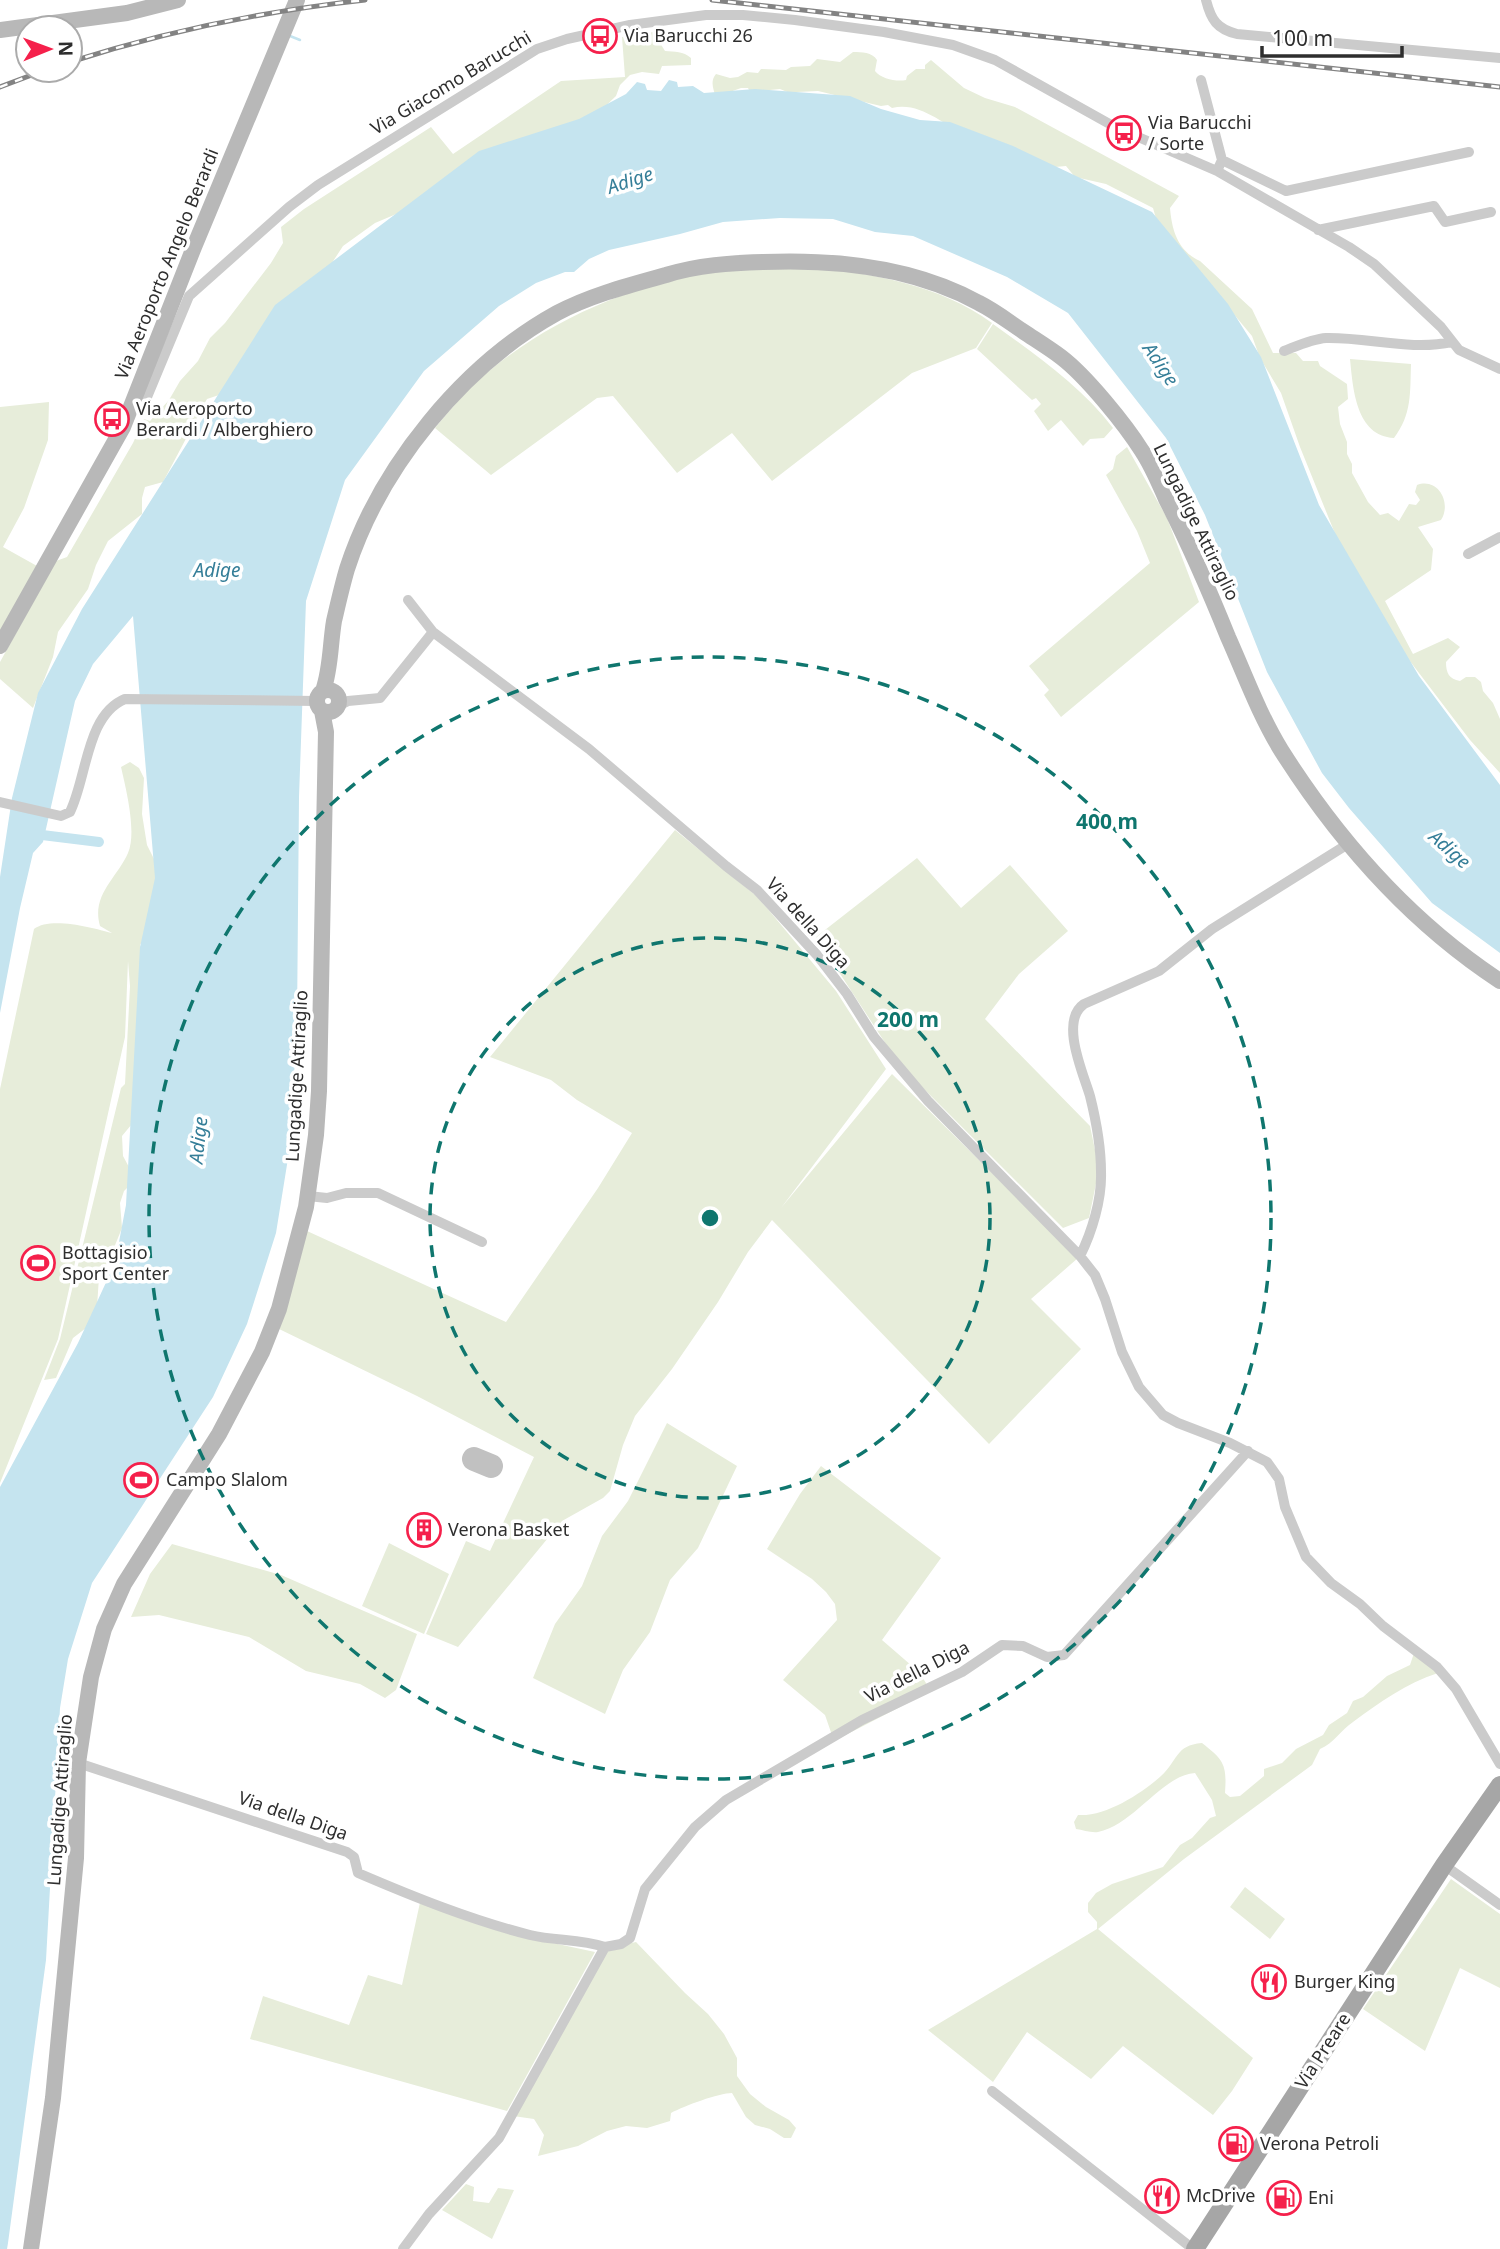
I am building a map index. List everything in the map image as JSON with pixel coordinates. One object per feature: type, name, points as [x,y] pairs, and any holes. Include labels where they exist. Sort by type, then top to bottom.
[{"type":"main road","name":"Via Preare","points":[[1194,2249],[1444,1866],[1500,1785]]},
{"type":"street","points":[[0,30],[127,13],[178,0]]},
{"type":"street","name":"Via Aeroporto Angelo Berardi","points":[[0,646],[118,439],[297,0]]},
{"type":"street","points":[[1206,0],[1214,22],[1223,30],[1237,34],[1500,58]]},
{"type":"street","name":"Via Giacomo Barucchi","points":[[130,408],[140,407],[147,397],[189,296],[289,207],[318,186],[537,49],[630,25],[706,15],[743,15],[884,32],[953,45],[995,60],[1115,127],[1217,171],[1374,264],[1441,327],[1459,351],[1500,369]]},
{"type":"street","points":[[1201,80],[1222,160],[1217,171]]},
{"type":"street","points":[[1222,160],[1286,191],[1468,152]]},
{"type":"street","points":[[1318,230],[1434,206],[1445,222],[1491,212]]},
{"type":"street","name":"Lungadige Attiraglio","points":[[31,2249],[53,2098],[76,1858],[78,1763],[91,1677],[104,1629],[124,1584],[219,1434],[262,1352],[293,1261],[308,1196],[316,1135],[320,1065],[326,732],[334,622],[346,571],[361,528],[406,452],[469,378],[502,350],[559,312],[621,288],[687,269],[739,263],[810,260],[862,265],[937,284],[979,302],[1063,359],[1106,404],[1143,452],[1192,549],[1257,706],[1280,747],[1348,844],[1389,890],[1462,956],[1500,981]]},
{"type":"street","points":[[1284,351],[1326,338],[1424,345],[1452,342]]},
{"type":"street","points":[[1468,554],[1500,537]]},
{"type":"street","name":"Via della Diga","points":[[408,600],[433,632],[589,749],[757,890],[817,955],[848,994],[874,1037],[920,1091],[1080,1256],[1095,1275],[1122,1353],[1139,1387],[1163,1415],[1248,1451],[1266,1462],[1279,1479],[1285,1507],[1306,1557],[1331,1583],[1360,1604],[1382,1626],[1437,1667],[1456,1689],[1500,1764]]},
{"type":"street","points":[[3,803],[61,816],[70,812],[99,722],[112,705],[125,699],[380,698],[433,632]]},
{"type":"street","points":[[1080,1256],[1096,1208],[1101,1168],[1090,1097],[1075,1052],[1077,1011],[1084,1004],[1159,971],[1212,929],[1348,844]]},
{"type":"street","points":[[308,1196],[327,1198],[346,1194],[378,1193],[482,1242]]},
{"type":"street","name":"Via della Diga","points":[[78,1763],[346,1852],[354,1857],[358,1872],[444,1908],[533,1936],[590,1942],[605,1947],[621,1944],[630,1938],[645,1889],[695,1827],[726,1800],[862,1720],[962,1672],[1002,1644],[1023,1646],[1047,1657],[1064,1655],[1248,1451]]},
{"type":"street","points":[[1444,1866],[1500,1905]]},
{"type":"street","name":"Via della Diga","points":[[403,2249],[429,2214],[499,2138],[605,1947]]},
{"type":"street","name":"Via Preare","points":[[992,2091],[1194,2249]]},
{"type":"green space","points":[[660,31],[660,43],[665,51],[685,54],[691,58],[691,65],[662,66],[659,74],[642,72],[630,75],[620,85],[616,96],[591,120],[420,204],[375,223],[343,246],[328,269],[225,393],[207,399],[163,482],[145,487],[142,514],[108,541],[88,589],[58,632],[53,657],[33,708],[0,679],[0,662],[56,561],[67,557],[144,419],[150,421],[169,400],[180,381],[198,361],[210,338],[225,323],[271,263],[283,243],[281,227],[304,209],[431,127],[453,154],[561,81],[625,77],[622,37]]},
{"type":"green space","points":[[853,52],[872,55],[877,60],[875,71],[894,80],[906,80],[916,69],[925,69],[925,65],[931,60],[964,88],[1015,107],[1179,196],[1170,208],[1172,225],[1181,246],[1252,309],[1273,353],[1296,353],[1303,361],[1318,361],[1320,366],[1347,384],[1348,399],[1338,407],[1340,424],[1347,442],[1352,473],[1368,502],[1380,515],[1388,513],[1399,521],[1409,504],[1416,505],[1420,500],[1415,492],[1417,485],[1431,485],[1441,493],[1445,506],[1441,520],[1418,527],[1433,549],[1431,570],[1385,601],[1413,654],[1448,638],[1460,647],[1446,662],[1448,672],[1453,679],[1460,681],[1466,677],[1475,677],[1493,703],[1500,719],[1500,773],[1470,740],[1403,652],[1336,536],[1281,393],[1260,358],[1252,336],[1157,222],[1153,208],[1106,184],[1075,177],[1066,166],[1055,167],[978,139],[912,108],[892,108],[818,91],[792,94],[780,89],[750,92],[748,88],[741,88],[716,97],[714,91],[716,74],[730,78],[747,72],[758,73],[761,69],[786,70],[791,67],[810,66],[817,59],[840,62]]},
{"type":"green space","points":[[811,266],[858,273],[928,290],[972,310],[992,323],[976,348],[912,373],[772,481],[732,433],[677,473],[613,396],[597,398],[491,475],[435,428],[482,377],[508,356],[564,321],[594,307],[656,284],[688,276],[754,267]]},
{"type":"green space","points":[[993,324],[1087,398],[1113,428],[1104,438],[1090,439],[1083,446],[1061,420],[1048,431],[1034,411],[1041,404],[1036,398],[1032,400],[977,349]]},
{"type":"green space","points":[[1350,359],[1411,364],[1407,412],[1394,438],[1381,435],[1364,420],[1355,397]]},
{"type":"green space","points":[[49,402],[48,440],[24,508],[3,547],[37,566],[0,633],[0,407]]},
{"type":"green space","points":[[1127,447],[1167,518],[1199,602],[1061,717],[1044,695],[1049,690],[1029,666],[1150,563],[1137,531],[1106,475],[1113,469],[1116,456]]},
{"type":"green space","name":"Bottagisio Sport Center","points":[[130,762],[139,768],[144,778],[142,814],[147,845],[155,861],[155,909],[140,945],[141,1113],[122,1136],[123,1156],[130,1169],[130,1185],[124,1191],[120,1203],[122,1228],[99,1277],[97,1307],[86,1328],[73,1338],[56,1378],[44,1380],[60,1339],[121,1088],[125,1084],[130,986],[128,961],[125,1037],[58,1339],[0,1483],[0,1089],[34,929],[50,923],[61,923],[112,933],[100,926],[99,905],[106,887],[128,853],[130,844],[130,810],[121,767]]},
{"type":"green space","points":[[675,830],[754,894],[767,908],[836,991],[886,1069],[781,1208],[892,1074],[1078,1258],[1031,1299],[1081,1349],[989,1444],[772,1220],[672,1369],[635,1416],[623,1445],[610,1491],[603,1498],[562,1521],[458,1647],[426,1634],[466,1541],[490,1551],[534,1457],[277,1328],[307,1231],[506,1322],[598,1188],[632,1133],[577,1100],[551,1080],[490,1057]]},
{"type":"green space","points":[[917,858],[961,908],[1010,865],[1068,931],[1019,974],[985,1019],[1090,1126],[1099,1169],[1089,1218],[1063,1228],[899,1064],[816,937]]},
{"type":"green space","points":[[667,1423],[737,1466],[698,1548],[670,1580],[650,1632],[623,1670],[605,1714],[533,1678],[555,1624],[582,1586],[602,1536],[628,1501]]},
{"type":"green space","points":[[821,1466],[941,1558],[882,1640],[919,1672],[931,1691],[834,1741],[825,1715],[783,1680],[837,1620],[835,1604],[812,1579],[767,1549],[800,1494]]},
{"type":"green space","points":[[389,1543],[449,1574],[424,1634],[362,1606]]},
{"type":"green space","points":[[172,1544],[281,1575],[417,1634],[396,1690],[385,1698],[360,1684],[306,1671],[249,1637],[159,1615],[131,1617],[150,1574]]},
{"type":"green space","points":[[1414,1653],[1438,1673],[1404,1688],[1349,1725],[1320,1749],[1312,1765],[1184,1859],[1098,1929],[1253,2058],[1213,2115],[1123,2046],[1091,2079],[1027,2032],[993,2082],[928,2030],[1097,1929],[1097,1922],[1088,1912],[1088,1903],[1096,1893],[1112,1884],[1163,1867],[1180,1845],[1192,1838],[1210,1818],[1216,1816],[1212,1800],[1195,1773],[1171,1782],[1111,1828],[1098,1832],[1076,1829],[1074,1822],[1078,1815],[1100,1812],[1133,1797],[1161,1776],[1182,1750],[1193,1744],[1202,1743],[1215,1754],[1224,1769],[1225,1793],[1230,1797],[1240,1796],[1264,1776],[1264,1769],[1282,1763],[1296,1749],[1323,1735],[1329,1725],[1347,1713],[1353,1701],[1363,1697],[1387,1676],[1410,1665]]},
{"type":"green space","points":[[1451,1879],[1500,1914],[1500,1988],[1460,1968],[1425,2051],[1363,2009]]},
{"type":"green space","points":[[1245,1887],[1285,1919],[1270,1939],[1230,1907]]},
{"type":"green space","points":[[421,1898],[525,1937],[595,1952],[507,2111],[250,2039],[263,1996],[349,2025],[368,1975],[402,1985]]},
{"type":"green space","points":[[636,1942],[708,2014],[724,2034],[737,2058],[737,2076],[750,2094],[789,2120],[796,2128],[791,2138],[784,2138],[770,2129],[755,2125],[746,2117],[732,2093],[710,2097],[677,2110],[671,2113],[670,2121],[647,2128],[626,2126],[607,2131],[578,2146],[538,2156],[544,2135],[534,2119],[513,2116],[608,1948]]},
{"type":"green space","points":[[466,2184],[474,2187],[473,2201],[489,2203],[498,2188],[514,2190],[492,2239],[442,2210]]},
{"type":"water","name":"Adige","points":[[669,80],[677,82],[678,87],[693,86],[704,93],[755,89],[850,96],[881,109],[920,120],[950,122],[1013,146],[1152,212],[1228,304],[1261,357],[1319,505],[1419,676],[1500,785],[1500,953],[1432,903],[1322,773],[1267,672],[1205,515],[1166,438],[1068,313],[1007,277],[913,236],[875,232],[833,219],[780,218],[723,222],[609,250],[589,259],[574,272],[565,272],[536,283],[499,306],[424,371],[345,480],[306,601],[299,797],[297,1023],[290,1146],[276,1233],[247,1324],[213,1397],[92,1583],[68,1659],[60,1708],[46,1960],[8,2243],[7,2249],[0,2249],[0,1487],[78,1343],[115,1263],[126,1205],[140,947],[155,878],[133,616],[93,664],[75,701],[43,842],[33,853],[0,1013],[0,877],[12,798],[38,693],[82,609],[275,305],[479,151],[579,119],[626,94],[637,82],[645,84],[647,90],[661,91]]},
{"type":"waterway","points":[[290,36],[300,40]]},
{"type":"waterway","points":[[34,834],[99,842]]},
{"type":"taxiway","points":[[474,1459],[491,1466]]},
{"type":"railway","points":[[84,58],[216,24],[365,0]]},
{"type":"railway","points":[[712,0],[1500,87]]},
{"type":"railway","points":[[0,87],[14,82]]},
{"type":"place","name":"Via Barucchi 26","points":[[600,36]]},
{"type":"place","name":"Via Barucchi / Sorte","points":[[1124,133]]},
{"type":"place","name":"Via Aeroporto Berardi / Alberghiero","points":[[112,419]]},
{"type":"place","name":"Bottagisio Sport Center","points":[[38,1263]]},
{"type":"place","name":"Campo Slalom","points":[[141,1480]]},
{"type":"place","name":"Verona Basket","points":[[424,1530]]},
{"type":"place","name":"Burger King","points":[[1269,1982]]},
{"type":"place","name":"Verona Petroli","points":[[1236,2144]]},
{"type":"place","name":"McDrive","points":[[1162,2196]]},
{"type":"place","name":"Eni","points":[[1284,2198]]}]
